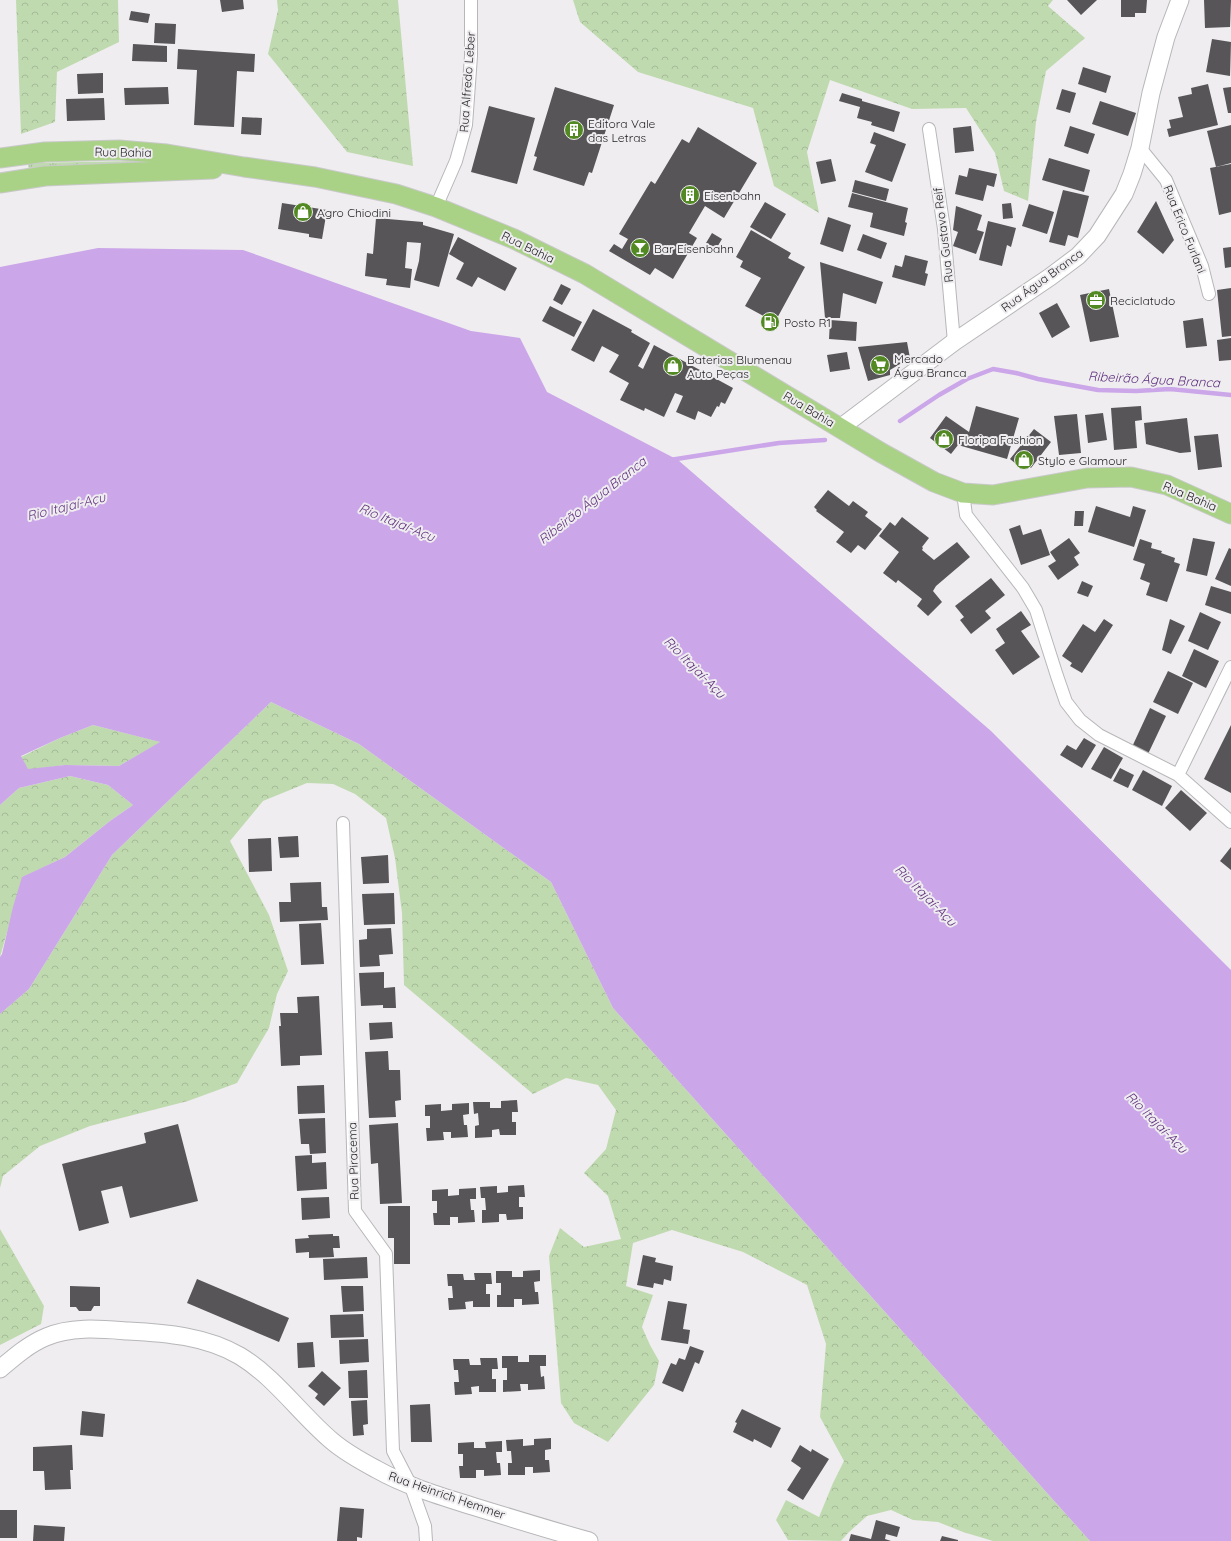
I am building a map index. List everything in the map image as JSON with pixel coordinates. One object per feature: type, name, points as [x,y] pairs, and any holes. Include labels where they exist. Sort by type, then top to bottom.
[{"type":"main road","name":"Rua Bahia","points":[[0,158],[45,152],[119,150],[167,154],[315,177],[396,194],[436,207],[514,239],[584,274],[840,428],[934,482],[963,493],[993,495],[1087,478],[1131,477],[1167,485],[1231,514]]},
{"type":"main road","name":"Rua Bahia","points":[[0,183],[45,176],[244,167]]},
{"type":"street","name":"Rua Alfredo Leber","points":[[436,207],[456,161],[466,125],[471,56],[471,0]]},
{"type":"street","name":"Rua Água Branca","points":[[840,428],[954,342],[1050,278],[1078,256],[1097,236],[1124,194],[1132,174],[1140,148],[1151,93],[1166,36],[1180,0]]},
{"type":"street","name":"Rua Gustavo Reif","points":[[929,129],[944,229],[954,342]]},
{"type":"street","name":"Rua Erico Furlani","points":[[1140,148],[1166,180],[1202,266],[1209,294]]},
{"type":"street","points":[[963,493],[966,515],[1023,588],[1036,610],[1066,702],[1080,720],[1099,735],[1178,775],[1231,822]]},
{"type":"street","points":[[1178,775],[1231,667]]},
{"type":"street","name":"Rua Piracema","points":[[343,823],[355,1211],[386,1254],[393,1451],[410,1484],[425,1526],[426,1541]]},
{"type":"street","name":"Rua Heinrich Hemmer","points":[[0,1369],[18,1353],[46,1337],[71,1331],[100,1329],[161,1333],[208,1342],[239,1356],[267,1376],[332,1441],[379,1471],[450,1499],[589,1541]]},
{"type":"green space","points":[[16,0],[118,0],[119,42],[57,72],[55,122],[21,134]]},
{"type":"green space","points":[[277,0],[398,0],[413,166],[347,152],[268,54],[278,10]]},
{"type":"green space","points":[[573,0],[1053,0],[1048,6],[1085,38],[1046,71],[1036,122],[1028,201],[1004,191],[995,153],[966,108],[912,109],[830,80],[807,152],[819,213],[774,186],[753,108],[638,72],[580,22]]},
{"type":"green space","points":[[134,161],[190,164],[29,170],[28,163]]},
{"type":"green space","points":[[271,702],[359,744],[551,882],[613,1008],[1090,1541],[993,1541],[963,1532],[938,1522],[913,1520],[891,1510],[867,1516],[841,1541],[788,1540],[776,1520],[786,1500],[819,1517],[844,1461],[820,1417],[826,1344],[807,1285],[743,1252],[672,1230],[633,1243],[626,1286],[653,1295],[642,1327],[659,1361],[654,1385],[608,1442],[574,1423],[561,1403],[549,1256],[560,1228],[584,1247],[621,1239],[608,1196],[584,1173],[606,1149],[616,1110],[598,1085],[566,1078],[533,1094],[404,985],[402,913],[395,858],[386,818],[355,794],[333,784],[307,783],[263,801],[230,841],[269,915],[288,971],[277,994],[269,1028],[237,1083],[188,1101],[90,1126],[40,1146],[3,1176],[0,1188],[0,1014],[29,989],[112,855]]},
{"type":"green space","points":[[93,725],[161,742],[119,766],[65,765],[28,770],[21,757],[60,738]]},
{"type":"green space","points":[[70,776],[108,785],[133,805],[110,821],[65,857],[23,877],[0,957],[0,805],[19,788]]},
{"type":"green space","points":[[0,1229],[44,1306],[41,1324],[0,1345]]},
{"type":"water","name":"Rio Itajaí-Açu","points":[[98,248],[243,250],[471,331],[520,338],[547,392],[678,460],[991,731],[1231,970],[1231,1541],[1090,1541],[613,1008],[551,882],[359,744],[271,702],[112,855],[29,989],[0,1014],[0,957],[22,877],[65,857],[110,821],[133,805],[108,785],[70,776],[19,788],[0,805],[0,267]],"holes":[[[93,725],[160,742],[119,766],[65,765],[28,769],[21,756]]]},
{"type":"building","points":[[220,0],[243,0],[244,9],[222,12]]},
{"type":"building","points":[[1067,0],[1097,0],[1081,15]]},
{"type":"building","points":[[1121,0],[1147,0],[1146,13],[1135,13],[1135,17],[1121,17]]},
{"type":"building","points":[[1204,0],[1231,0],[1230,27],[1205,28]]},
{"type":"building","points":[[131,11],[150,14],[148,23],[129,20]]},
{"type":"building","points":[[155,23],[176,24],[175,44],[154,43]]},
{"type":"building","points":[[1212,39],[1231,42],[1230,76],[1206,72]]},
{"type":"building","points":[[133,44],[167,46],[167,62],[132,61]]},
{"type":"building","points":[[178,49],[255,54],[254,72],[237,71],[234,127],[194,125],[197,70],[177,69]]},
{"type":"building","points":[[1083,67],[1111,76],[1106,93],[1078,84]]},
{"type":"building","points":[[103,73],[103,93],[78,94],[77,74]]},
{"type":"building","points":[[1208,84],[1218,125],[1169,137],[1167,129],[1171,128],[1169,120],[1183,117],[1178,97],[1192,94],[1191,88]]},
{"type":"building","points":[[168,87],[169,104],[125,105],[124,88]]},
{"type":"building","name":"Editora Vale das Letras","points":[[555,87],[614,105],[592,173],[589,172],[584,186],[533,170],[537,157],[534,156]]},
{"type":"building","points":[[1231,87],[1231,113],[1228,113],[1223,88]]},
{"type":"building","points":[[1062,89],[1076,93],[1070,113],[1056,109]]},
{"type":"building","points":[[842,93],[862,99],[862,101],[900,112],[894,132],[871,125],[872,122],[857,118],[860,107],[839,101]]},
{"type":"building","points":[[104,98],[105,120],[67,121],[66,99]]},
{"type":"building","points":[[1100,101],[1136,113],[1128,136],[1092,124]]},
{"type":"building","points":[[489,106],[535,118],[517,184],[471,172]]},
{"type":"building","points":[[242,117],[262,118],[261,135],[241,134]]},
{"type":"building","points":[[1231,125],[1231,163],[1216,167],[1207,131]]},
{"type":"building","points":[[971,126],[974,151],[955,153],[953,128]]},
{"type":"building","points":[[1070,126],[1095,134],[1088,154],[1064,146]]},
{"type":"building","name":"Eisenbahn","points":[[698,127],[757,163],[724,218],[705,206],[689,233],[697,238],[673,279],[655,268],[650,275],[609,251],[614,244],[622,249],[628,239],[619,234],[651,181],[655,184],[682,139],[689,143]]},
{"type":"building","points":[[874,132],[906,144],[892,182],[865,172],[876,145],[870,143]]},
{"type":"building","points":[[1049,158],[1090,170],[1084,192],[1042,180]]},
{"type":"building","points":[[831,159],[836,181],[821,184],[816,162]]},
{"type":"building","points":[[1231,164],[1231,212],[1219,215],[1210,168]]},
{"type":"building","points":[[969,168],[997,174],[994,187],[987,185],[983,201],[955,194],[959,175],[967,177]]},
{"type":"building","points":[[855,180],[889,189],[886,201],[852,192]]},
{"type":"building","points":[[1063,190],[1089,196],[1078,238],[1068,235],[1065,246],[1049,242]]},
{"type":"building","points":[[852,193],[908,208],[904,236],[870,227],[873,213],[848,207]]},
{"type":"building","points":[[1156,201],[1174,240],[1163,254],[1137,232]]},
{"type":"building","points":[[765,202],[786,214],[771,239],[750,227]]},
{"type":"building","points":[[282,203],[327,210],[322,239],[309,237],[309,234],[278,229]]},
{"type":"building","points":[[1011,203],[1013,218],[1003,219],[1002,204]]},
{"type":"building","points":[[1029,204],[1054,212],[1047,234],[1022,226]]},
{"type":"building","points":[[956,206],[982,215],[977,230],[984,232],[976,254],[953,246],[958,232],[953,230]]},
{"type":"building","points":[[828,217],[851,225],[843,252],[820,244]]},
{"type":"building","points":[[376,218],[423,222],[423,225],[454,234],[439,287],[414,280],[419,261],[421,243],[407,242],[405,268],[412,269],[410,288],[386,285],[387,279],[365,276],[367,253],[373,254]]},
{"type":"building","points":[[988,221],[1016,228],[1011,247],[1007,245],[1002,266],[979,260]]},
{"type":"building","points":[[751,230],[791,253],[788,258],[805,267],[775,322],[745,306],[761,278],[740,267],[743,261],[736,257]]},
{"type":"building","points":[[712,233],[722,239],[716,249],[706,243]]},
{"type":"building","points":[[863,234],[887,243],[881,259],[857,250]]},
{"type":"building","points":[[458,237],[517,268],[505,291],[478,277],[472,287],[456,279],[464,263],[449,254]]},
{"type":"building","points":[[1231,247],[1231,267],[1225,268],[1223,248]]},
{"type":"building","points":[[905,255],[928,261],[925,273],[928,274],[925,286],[892,277],[895,265],[902,267]]},
{"type":"building","points":[[820,262],[883,282],[876,304],[843,293],[840,318],[825,318]]},
{"type":"building","points":[[561,284],[571,289],[562,305],[553,300]]},
{"type":"building","points":[[1231,288],[1231,336],[1222,337],[1217,290]]},
{"type":"building","points":[[1109,289],[1119,337],[1090,342],[1080,295]]},
{"type":"building","points":[[1057,303],[1070,327],[1052,338],[1039,313]]},
{"type":"building","points":[[550,306],[582,322],[574,337],[542,321]]},
{"type":"building","points":[[593,309],[632,330],[631,332],[650,343],[638,366],[643,369],[654,345],[733,388],[725,404],[721,402],[711,417],[698,411],[695,420],[676,412],[683,396],[675,393],[664,417],[645,408],[644,411],[620,400],[629,383],[609,372],[619,355],[602,346],[594,362],[571,350]]},
{"type":"building","points":[[1203,318],[1207,346],[1186,348],[1183,321]]},
{"type":"building","points":[[830,320],[857,322],[856,341],[829,339]]},
{"type":"building","points":[[1231,338],[1231,360],[1219,361],[1217,340]]},
{"type":"building","points":[[907,342],[910,358],[890,370],[890,375],[868,381],[858,347]]},
{"type":"building","points":[[847,352],[850,369],[830,372],[827,355]]},
{"type":"building","points":[[976,406],[1019,418],[1007,459],[958,445],[951,454],[930,438],[946,416],[969,432]]},
{"type":"building","points":[[1141,406],[1142,420],[1135,421],[1137,448],[1114,450],[1111,408]]},
{"type":"building","points":[[1103,413],[1107,440],[1088,443],[1085,415]]},
{"type":"building","points":[[1077,414],[1081,453],[1059,455],[1054,416]]},
{"type":"building","points":[[1187,418],[1191,452],[1180,453],[1146,444],[1144,423]]},
{"type":"building","points":[[1034,429],[1051,442],[1031,468],[1025,463],[1021,468],[1010,459]]},
{"type":"building","points":[[1218,434],[1222,467],[1198,470],[1194,436]]},
{"type":"building","points":[[828,490],[849,506],[853,501],[868,512],[865,516],[882,529],[865,550],[858,545],[851,553],[836,542],[844,532],[816,511],[817,510],[814,507]]},
{"type":"building","points":[[1096,506],[1130,517],[1133,506],[1146,510],[1134,547],[1088,532]]},
{"type":"building","points":[[1075,511],[1084,511],[1083,526],[1074,526]]},
{"type":"building","points":[[902,517],[929,538],[922,547],[922,550],[934,560],[957,542],[970,557],[936,586],[933,591],[942,602],[928,616],[917,606],[922,599],[898,580],[896,583],[883,573],[899,552],[879,536],[890,522],[895,526]]},
{"type":"building","points":[[1020,525],[1023,535],[1041,529],[1050,555],[1021,565],[1009,529]]},
{"type":"building","points":[[1069,538],[1080,553],[1074,557],[1079,565],[1058,580],[1048,566],[1056,561],[1050,552]]},
{"type":"building","points":[[1193,538],[1215,542],[1207,576],[1186,571]]},
{"type":"building","points":[[1140,539],[1152,543],[1151,548],[1162,551],[1161,553],[1175,558],[1174,562],[1180,564],[1167,602],[1146,595],[1150,583],[1140,579],[1145,564],[1133,560]]},
{"type":"building","points":[[1229,548],[1231,549],[1231,586],[1215,579]]},
{"type":"building","points":[[991,578],[1005,595],[985,611],[991,618],[971,634],[960,620],[964,617],[955,606]]},
{"type":"building","points":[[1082,581],[1093,586],[1088,597],[1077,593]]},
{"type":"building","points":[[1211,586],[1231,592],[1231,614],[1205,605]]},
{"type":"building","points":[[1021,611],[1031,625],[1021,631],[1040,657],[1013,675],[995,650],[1005,643],[996,629]]},
{"type":"building","points":[[1200,612],[1221,622],[1208,650],[1188,641]]},
{"type":"building","points":[[1104,619],[1113,625],[1082,673],[1070,666],[1072,663],[1062,656],[1083,624],[1095,632]]},
{"type":"building","points":[[1170,619],[1185,626],[1171,654],[1162,650]]},
{"type":"building","points":[[1194,649],[1219,661],[1206,688],[1182,676]]},
{"type":"building","points":[[1168,671],[1193,683],[1178,714],[1153,702]]},
{"type":"building","points":[[1150,708],[1166,716],[1148,754],[1132,747]]},
{"type":"building","points":[[1231,725],[1231,793],[1204,779]]},
{"type":"building","points":[[1084,738],[1096,745],[1082,768],[1060,755],[1067,745],[1076,750]]},
{"type":"building","points":[[1104,747],[1123,758],[1111,779],[1091,769]]},
{"type":"building","points":[[1120,768],[1134,775],[1128,788],[1113,781]]},
{"type":"building","points":[[1143,770],[1172,786],[1162,806],[1132,790]]},
{"type":"building","points":[[1181,790],[1207,813],[1190,831],[1165,808]]},
{"type":"building","points":[[298,836],[299,857],[280,858],[278,837]]},
{"type":"building","points":[[271,838],[272,871],[249,872],[248,839]]},
{"type":"building","points":[[1231,847],[1231,870],[1220,861]]},
{"type":"building","points":[[388,855],[389,883],[363,884],[361,857]]},
{"type":"building","points":[[321,882],[322,907],[327,907],[328,920],[280,922],[279,902],[291,902],[290,883]]},
{"type":"building","points":[[394,893],[395,924],[364,925],[362,894]]},
{"type":"building","points":[[321,923],[324,964],[301,965],[299,924]]},
{"type":"building","points":[[391,928],[393,954],[379,955],[380,966],[360,967],[359,940],[367,939],[367,929]]},
{"type":"building","points":[[384,972],[384,988],[395,987],[396,1008],[383,1008],[383,1005],[361,1006],[359,973]]},
{"type":"building","points":[[319,996],[322,1055],[300,1056],[300,1065],[281,1066],[279,1026],[281,1026],[280,1013],[298,1013],[297,997]]},
{"type":"building","points":[[392,1022],[393,1038],[370,1040],[369,1023]]},
{"type":"building","points":[[388,1051],[389,1070],[400,1070],[401,1100],[395,1101],[396,1117],[369,1118],[365,1052]]},
{"type":"building","points":[[324,1085],[325,1113],[298,1114],[297,1086]]},
{"type":"building","points":[[517,1100],[518,1112],[512,1112],[512,1122],[516,1122],[516,1135],[500,1135],[499,1129],[492,1130],[492,1137],[475,1138],[475,1126],[479,1125],[478,1113],[474,1114],[473,1102],[490,1102],[490,1108],[501,1108],[501,1101]]},
{"type":"building","points":[[469,1103],[469,1114],[463,1115],[464,1125],[467,1125],[468,1137],[451,1138],[451,1132],[443,1132],[444,1140],[427,1141],[426,1128],[430,1128],[430,1116],[425,1116],[425,1105],[441,1104],[441,1111],[452,1110],[452,1104]]},
{"type":"building","points":[[325,1118],[326,1153],[310,1154],[309,1144],[301,1144],[299,1119]]},
{"type":"building","points":[[398,1123],[402,1203],[380,1204],[378,1163],[371,1164],[369,1125]]},
{"type":"building","points":[[178,1124],[198,1201],[130,1218],[122,1186],[101,1191],[109,1223],[79,1231],[62,1164],[146,1143],[144,1133]]},
{"type":"building","points":[[312,1155],[312,1163],[326,1162],[327,1189],[297,1191],[295,1156]]},
{"type":"building","points":[[524,1185],[525,1197],[519,1197],[519,1207],[523,1207],[523,1219],[507,1220],[506,1214],[499,1214],[499,1222],[482,1223],[482,1210],[486,1210],[485,1198],[481,1198],[480,1187],[497,1186],[497,1193],[508,1192],[508,1186]]},
{"type":"building","points":[[476,1188],[476,1199],[470,1199],[471,1210],[474,1210],[475,1222],[458,1223],[458,1217],[450,1217],[450,1225],[434,1225],[433,1213],[437,1213],[437,1201],[432,1201],[432,1190],[448,1189],[448,1196],[459,1195],[459,1189]]},
{"type":"building","points":[[329,1197],[330,1218],[302,1220],[301,1198]]},
{"type":"building","points":[[388,1206],[410,1206],[410,1264],[394,1264],[394,1238],[388,1238]]},
{"type":"building","points":[[333,1234],[333,1236],[339,1236],[340,1248],[333,1248],[334,1257],[309,1258],[309,1252],[296,1253],[295,1239],[309,1238],[308,1235]]},
{"type":"building","points":[[643,1255],[656,1258],[655,1262],[673,1266],[671,1281],[664,1279],[663,1285],[654,1283],[653,1288],[637,1285]]},
{"type":"building","points":[[367,1257],[368,1278],[324,1280],[323,1259]]},
{"type":"building","points":[[540,1270],[540,1281],[534,1282],[535,1292],[538,1292],[539,1304],[522,1305],[522,1299],[514,1299],[514,1307],[497,1307],[497,1295],[501,1295],[501,1283],[496,1283],[496,1271],[512,1271],[512,1277],[523,1277],[523,1271]]},
{"type":"building","points":[[474,1273],[491,1273],[492,1284],[486,1284],[486,1294],[490,1294],[490,1307],[473,1307],[473,1301],[465,1302],[466,1309],[449,1310],[448,1298],[453,1298],[452,1286],[448,1286],[447,1274],[463,1274],[464,1280],[475,1280]]},
{"type":"building","points":[[197,1279],[289,1318],[279,1342],[187,1303]]},
{"type":"building","points":[[70,1286],[100,1287],[100,1306],[94,1306],[91,1311],[79,1311],[76,1307],[70,1307]]},
{"type":"building","points":[[341,1286],[363,1286],[364,1311],[343,1312]]},
{"type":"building","points":[[668,1301],[687,1304],[683,1329],[690,1330],[688,1344],[661,1340]]},
{"type":"building","points":[[363,1314],[364,1337],[331,1338],[330,1315]]},
{"type":"building","points":[[368,1339],[369,1362],[340,1364],[339,1340]]},
{"type":"building","points":[[313,1342],[315,1367],[298,1368],[297,1343]]},
{"type":"building","points":[[690,1346],[704,1351],[699,1364],[695,1362],[683,1392],[662,1383],[671,1363],[676,1365],[679,1358],[685,1360]]},
{"type":"building","points":[[529,1355],[546,1355],[546,1366],[540,1366],[541,1377],[544,1376],[545,1389],[528,1390],[528,1384],[520,1384],[521,1391],[503,1392],[503,1380],[507,1380],[507,1368],[502,1368],[502,1356],[518,1356],[518,1362],[529,1362]]},
{"type":"building","points":[[480,1358],[497,1358],[498,1369],[492,1369],[492,1379],[496,1379],[496,1392],[479,1392],[479,1386],[471,1387],[472,1394],[455,1395],[454,1382],[459,1382],[458,1370],[454,1370],[453,1359],[469,1359],[470,1365],[481,1365]]},
{"type":"building","points":[[367,1370],[368,1398],[349,1398],[348,1371]]},
{"type":"building","points":[[322,1371],[341,1388],[324,1406],[315,1398],[318,1394],[308,1386]]},
{"type":"building","points":[[367,1400],[368,1424],[363,1425],[364,1435],[353,1436],[351,1401]]},
{"type":"building","points":[[430,1404],[432,1442],[411,1442],[410,1405]]},
{"type":"building","points":[[742,1409],[781,1428],[771,1448],[754,1439],[753,1442],[733,1432],[737,1423],[735,1422]]},
{"type":"building","points":[[82,1411],[105,1414],[103,1437],[80,1435]]},
{"type":"building","points":[[551,1438],[551,1449],[545,1450],[545,1460],[549,1460],[550,1472],[533,1473],[533,1467],[525,1467],[525,1475],[508,1475],[508,1463],[512,1463],[511,1451],[507,1451],[506,1440],[523,1439],[523,1446],[534,1445],[534,1439]]},
{"type":"building","points":[[502,1441],[502,1452],[496,1452],[497,1463],[500,1463],[501,1475],[484,1476],[484,1470],[476,1470],[476,1478],[460,1478],[459,1466],[463,1466],[463,1454],[458,1454],[458,1443],[474,1442],[474,1448],[486,1448],[485,1442]]},
{"type":"building","points":[[72,1445],[73,1470],[70,1470],[71,1489],[45,1490],[44,1471],[33,1471],[33,1447]]},
{"type":"building","points":[[800,1445],[811,1452],[812,1449],[829,1459],[803,1500],[787,1490],[801,1468],[791,1461]]},
{"type":"building","points":[[340,1507],[364,1509],[362,1538],[357,1537],[357,1541],[337,1541]]},
{"type":"building","points":[[0,1510],[17,1510],[17,1538],[0,1538]]},
{"type":"building","points":[[876,1520],[900,1527],[897,1537],[886,1534],[885,1539],[891,1541],[849,1541],[851,1534],[871,1539]]},
{"type":"building","points":[[34,1525],[65,1527],[64,1541],[33,1541]]},
{"type":"building","points":[[942,1536],[958,1540],[958,1541],[940,1541]]},
{"type":"waterway","name":"Ribeirão Água Branca","points":[[900,421],[939,395],[967,379],[993,369],[1098,390],[1136,391],[1170,389],[1231,395]]},
{"type":"waterway","name":"Ribeirão Água Branca","points":[[670,460],[779,443],[825,440]]},
{"type":"place","name":"Editora Vale das Letras","points":[[574,130]]},
{"type":"place","name":"Eisenbahn","points":[[690,195]]},
{"type":"place","name":"Agro Chiodini","points":[[303,212]]},
{"type":"place","name":"Bar Eisenbahn","points":[[640,248]]},
{"type":"place","name":"Reciclatudo","points":[[1096,300]]},
{"type":"place","name":"Posto R1","points":[[770,322]]},
{"type":"place","name":"Mercado Água Branca","points":[[880,365]]},
{"type":"place","name":"Baterias Blumenau Auto Peças","points":[[673,366]]},
{"type":"place","name":"Floripa Fashion","points":[[944,439]]},
{"type":"place","name":"Stylo e Glamour","points":[[1024,460]]}]
